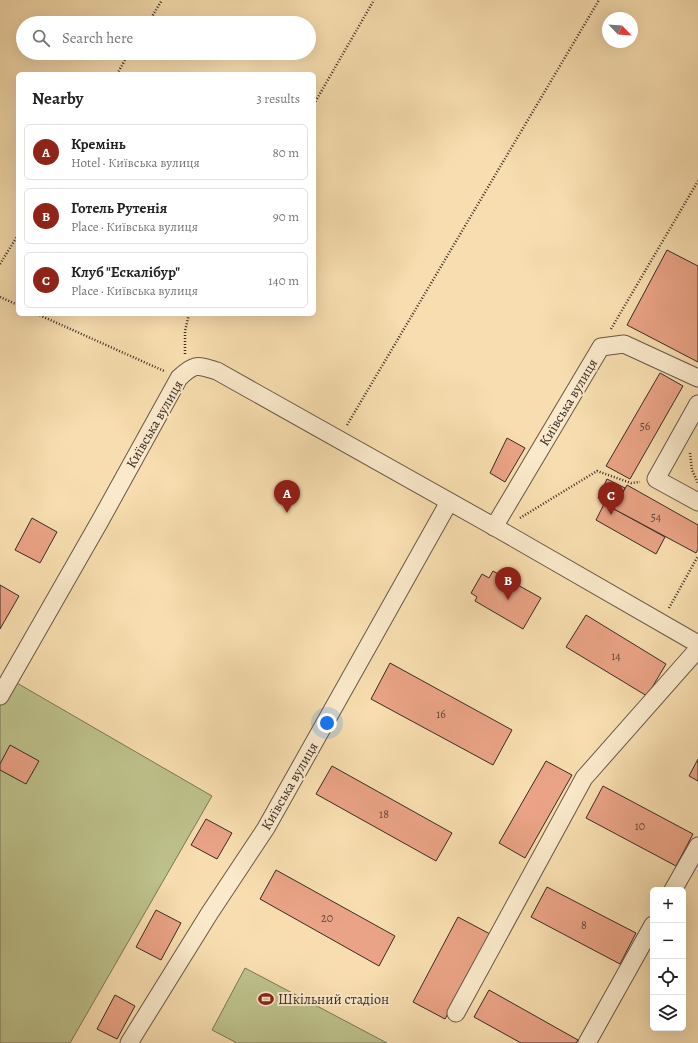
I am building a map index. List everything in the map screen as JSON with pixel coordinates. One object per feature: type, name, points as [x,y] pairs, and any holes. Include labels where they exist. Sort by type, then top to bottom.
[{"type":"street","name":"Київська вулиця","points":[[497,528],[601,347],[624,344],[698,378]]},
{"type":"street","name":"Київська вулиця","points":[[0,696],[185,373],[201,367],[217,371],[497,528],[698,644]]},
{"type":"street","points":[[698,404],[656,479],[698,502]]},
{"type":"street","name":"Київська вулиця","points":[[129,1043],[209,914],[266,828],[449,502]]},
{"type":"street","points":[[456,1013],[584,778],[698,649]]},
{"type":"street","points":[[675,887],[698,846]]},
{"type":"street","points":[[587,1043],[650,931]]},
{"type":"path","points":[[152,16],[162,0]]},
{"type":"path","points":[[316,101],[374,0]]},
{"type":"path","points":[[339,439],[599,0]]},
{"type":"path","points":[[118,72],[126,60]]},
{"type":"path","points":[[601,347],[698,181]]},
{"type":"path","points":[[0,264],[16,238]]},
{"type":"path","points":[[0,297],[16,304]]},
{"type":"path","points":[[42,316],[185,373],[185,331],[189,316]]},
{"type":"path","points":[[497,528],[597,471],[632,483],[656,479]]},
{"type":"path","points":[[661,623],[698,556]]},
{"type":"green space","points":[[10,679],[212,796],[70,1043],[0,1043],[0,696]]},
{"type":"green space","name":"Шкільний стадіон","points":[[245,968],[387,1043],[237,1043],[212,1030]]},
{"type":"building","points":[[667,250],[698,266],[698,362],[627,325]]},
{"type":"building","points":[[660,373],[683,386],[630,479],[606,466]]},
{"type":"building","points":[[507,438],[525,448],[505,482],[490,473]]},
{"type":"building","points":[[607,479],[625,488],[614,509],[665,537],[656,554],[596,520],[605,502],[598,498]]},
{"type":"building","points":[[627,485],[698,525],[698,549],[696,553],[614,509]]},
{"type":"building","points":[[32,518],[57,532],[40,563],[15,550]]},
{"type":"building","points":[[493,571],[541,598],[523,629],[475,601],[477,597],[471,593],[482,574],[489,578]]},
{"type":"building","points":[[0,585],[19,596],[0,629]]},
{"type":"building","points":[[586,615],[666,664],[647,696],[566,647]]},
{"type":"building","points":[[390,663],[512,730],[493,765],[371,699]]},
{"type":"building","points":[[10,745],[39,761],[26,784],[0,770],[0,764]]},
{"type":"building","points":[[698,759],[698,781],[689,776]]},
{"type":"building","points":[[546,761],[572,775],[525,858],[499,843]]},
{"type":"building","points":[[332,766],[452,833],[436,861],[316,794]]},
{"type":"building","points":[[603,786],[693,834],[676,866],[586,818]]},
{"type":"building","points":[[206,819],[232,833],[217,859],[191,845]]},
{"type":"building","points":[[276,870],[395,936],[379,966],[260,899]]},
{"type":"building","points":[[547,887],[636,933],[620,964],[531,917]]},
{"type":"building","points":[[156,910],[181,923],[161,960],[136,947]]},
{"type":"building","points":[[458,917],[490,934],[445,1019],[413,1002]]},
{"type":"building","points":[[489,990],[578,1040],[576,1043],[521,1043],[474,1017]]},
{"type":"building","points":[[115,995],[135,1006],[117,1039],[97,1029]]},
{"type":"place","name":"Кремінь","points":[[287,513]]},
{"type":"place","name":"Клуб \"Ескалібур\"","points":[[611,515]]},
{"type":"place","name":"Готель Рутенія","points":[[508,600]]},
{"type":"place","name":"Шкільний стадіон","points":[[266,999]]}]
